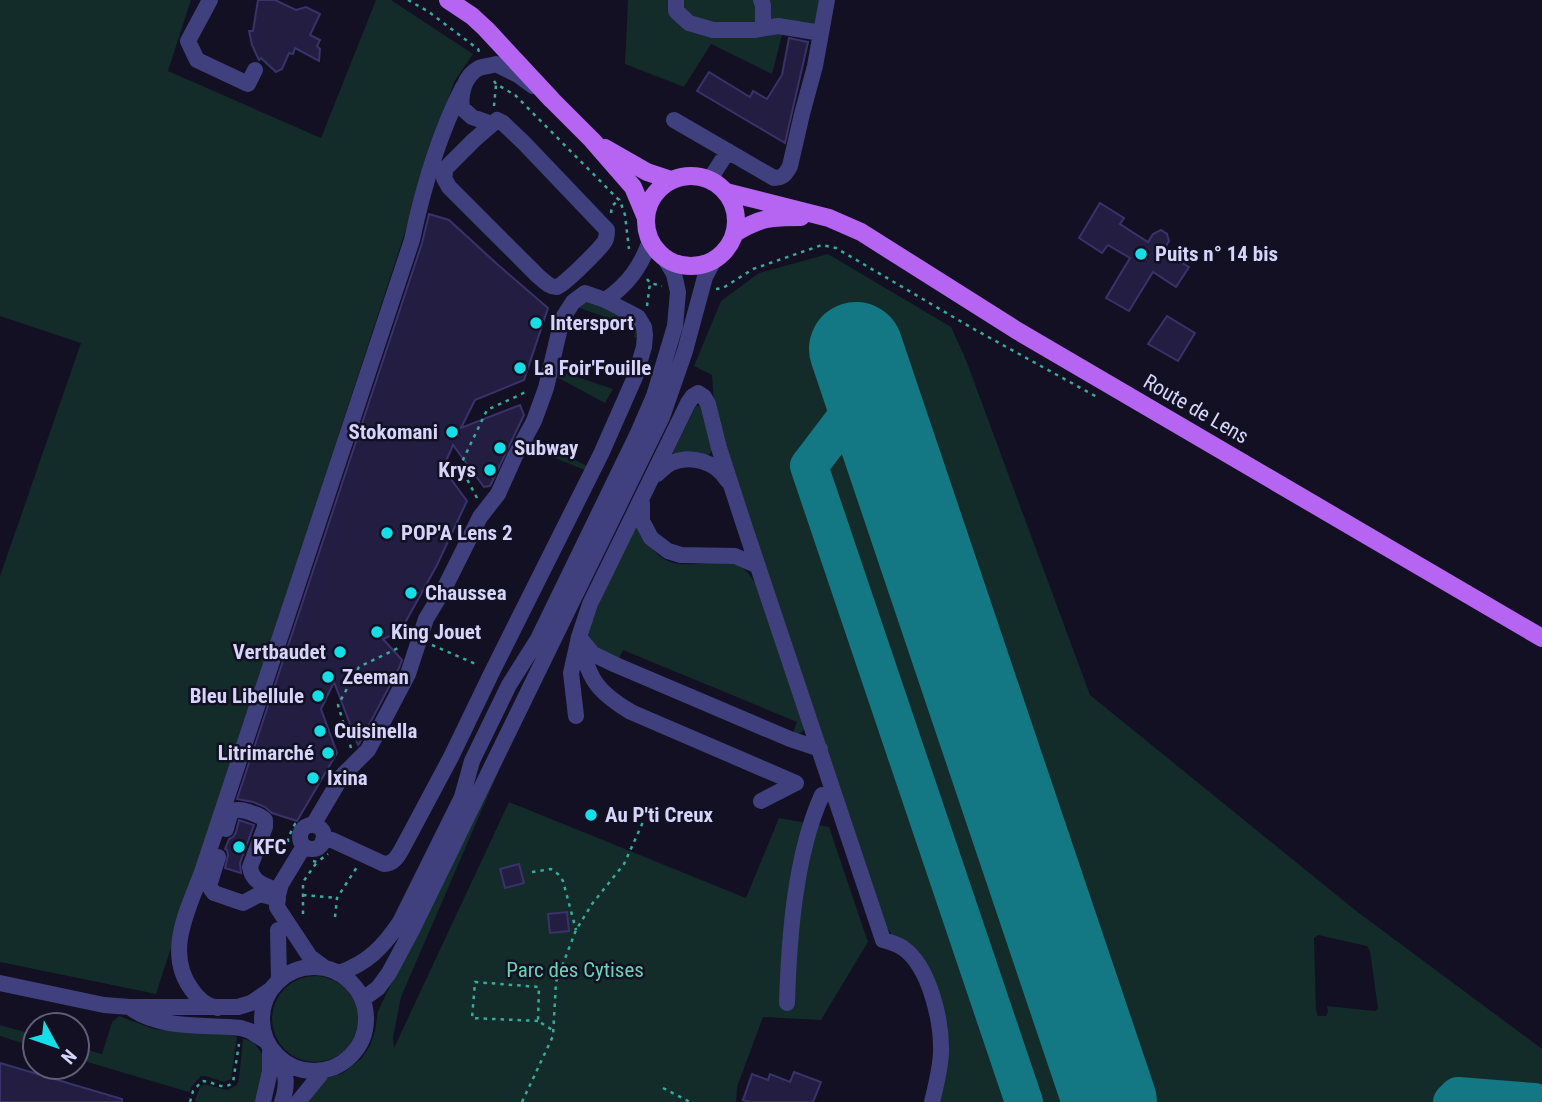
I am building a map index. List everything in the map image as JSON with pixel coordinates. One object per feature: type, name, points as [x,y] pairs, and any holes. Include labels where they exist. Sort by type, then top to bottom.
[{"type":"main road","points":[[448,0],[486,29],[592,140],[633,187],[646,218]]},
{"type":"main road","points":[[592,140],[637,167],[671,180]]},
{"type":"main road","points":[[684,176],[710,179],[726,192],[734,204],[737,219],[731,244],[724,253],[707,264],[692,267],[665,259],[656,251],[646,229],[648,206],[653,195],[671,180],[684,176]]},
{"type":"main road","name":"Route de Lens","points":[[726,192],[829,218],[861,232],[1016,330],[1542,638]]},
{"type":"main road","name":"Route de Lens","points":[[735,233],[747,225],[769,217],[829,218]]},
{"type":"street","points":[[210,0],[188,41],[197,60],[248,84],[256,70]]},
{"type":"street","points":[[676,0],[676,11],[689,23],[713,30],[778,26],[821,33]]},
{"type":"street","points":[[761,0],[763,29]]},
{"type":"street","points":[[674,120],[774,178],[780,178],[790,166],[815,66],[827,0]]},
{"type":"street","points":[[218,1008],[206,1005],[185,981],[178,947],[182,925],[412,240],[421,198],[452,108],[469,78],[478,69],[496,64],[517,75],[552,100]]},
{"type":"street","points":[[463,87],[462,108],[472,117],[492,124]]},
{"type":"street","points":[[278,899],[281,884],[301,833],[342,776],[369,750],[408,674],[426,619],[480,517],[498,494],[534,421],[546,388],[562,319],[562,304],[548,284],[443,178],[446,168],[497,120],[503,123],[607,230],[605,242],[577,271],[559,286],[548,284]]},
{"type":"street","points":[[710,179],[728,151]]},
{"type":"street","points":[[605,300],[638,268],[650,241]]},
{"type":"street","points":[[0,983],[104,1005],[238,1007],[251,1003],[289,973],[301,968],[350,969],[387,941],[400,922],[462,797],[472,761],[509,685],[538,639],[654,396],[675,326],[678,292],[674,274],[665,259]]},
{"type":"street","points":[[363,999],[378,988],[401,951],[662,417],[685,351],[705,277],[714,260]]},
{"type":"street","points":[[323,840],[342,844],[384,864],[390,864],[397,858],[451,757],[598,460],[635,377],[645,335],[638,317],[585,293],[577,271]]},
{"type":"street","points":[[562,319],[573,302],[585,293]]},
{"type":"street","points":[[576,716],[571,673],[590,604],[688,403],[698,394],[704,397],[708,404],[719,448],[820,750],[830,798],[883,940],[905,950],[919,965],[934,1003],[941,1052],[932,1102]]},
{"type":"street","points":[[734,494],[725,476],[713,465],[692,459],[671,463],[659,472],[648,488],[641,504],[642,521],[651,538],[668,551],[681,555],[735,556],[758,566]]},
{"type":"street","points":[[574,595],[590,604]]},
{"type":"street","points":[[579,637],[593,654],[616,665],[820,750]]},
{"type":"street","points":[[579,637],[585,662],[594,681],[608,698],[631,712],[830,798]]},
{"type":"street","points":[[761,802],[796,783]]},
{"type":"street","points":[[787,1003],[788,951],[803,857],[813,815],[830,798]]},
{"type":"street","points":[[130,1007],[143,1016],[164,1023],[241,1028],[250,1031],[291,1066],[308,1071],[339,1065],[352,1055],[361,1042],[366,1027],[363,999],[347,978],[310,957],[278,899],[251,873],[250,867],[265,827],[265,820],[261,816],[239,809],[233,811],[209,887],[214,893],[243,903],[260,894],[278,899]]},
{"type":"street","points":[[296,845],[315,849],[321,844],[323,836],[320,829],[308,824]]},
{"type":"street","points":[[278,930],[275,985],[264,1003],[261,1019],[271,1048],[284,1068],[287,1080],[282,1102]]},
{"type":"street","points":[[263,1102],[270,1071],[271,1048]]},
{"type":"street","points":[[298,1102],[324,1070]]},
{"type":"path","points":[[408,0],[429,12],[478,49],[483,68],[496,84],[515,95],[619,200],[625,215],[630,254],[638,268],[650,283],[678,292]]},
{"type":"path","points":[[492,124],[496,84]]},
{"type":"path","points":[[604,227],[610,222],[612,206],[633,187]]},
{"type":"path","points":[[700,293],[723,288],[753,269],[822,245],[836,248],[1103,401]]},
{"type":"path","points":[[474,506],[478,499],[460,466],[465,454],[488,410],[531,390]]},
{"type":"path","points":[[352,752],[338,705],[359,667],[407,644],[410,636],[492,670]]},
{"type":"path","points":[[522,1102],[553,1035],[556,982],[576,930],[592,904],[624,864],[643,822]]},
{"type":"path","points":[[296,845],[288,838],[295,824],[308,824]]},
{"type":"path","points":[[303,914],[303,882],[317,862]]},
{"type":"path","points":[[335,917],[337,898],[357,868]]},
{"type":"path","points":[[532,872],[551,870],[558,874],[563,881],[576,930]]},
{"type":"path","points":[[303,895],[337,898]]},
{"type":"path","points":[[538,1021],[539,987],[475,982],[472,1018],[538,1021],[554,1031]]},
{"type":"path","points":[[663,1088],[690,1102]]},
{"type":"green space","points":[[0,0],[191,0],[168,71],[321,138],[376,0],[391,0],[473,54],[454,82],[156,994],[0,962],[0,576],[81,343],[0,316]]},
{"type":"green space","points":[[628,0],[821,0],[816,25],[786,20],[772,74],[711,44],[684,87],[625,64]]},
{"type":"green space","points":[[828,254],[951,327],[966,360],[1090,695],[1355,910],[1542,1049],[1542,1102],[935,1102],[935,992],[887,928],[727,454],[714,404],[712,375],[694,366],[721,301],[759,273]],"holes":[[[1318,935],[1367,946],[1378,1009],[1375,1011],[1327,1006],[1326,1016],[1318,1016],[1314,938]]]},
{"type":"green space","points":[[585,299],[614,309],[637,326],[639,337],[634,337],[636,328],[574,306]]},
{"type":"green space","points":[[553,369],[613,389],[605,403],[553,375]]},
{"type":"green space","points":[[696,406],[700,406],[712,450],[710,454],[703,456],[675,454],[673,452]]},
{"type":"green space","points":[[531,438],[587,466],[585,470],[527,447]]},
{"type":"green space","points":[[637,527],[654,551],[666,560],[685,564],[727,563],[740,566],[748,573],[756,584],[806,729],[797,735],[793,733],[797,722],[623,650],[619,658],[597,648],[588,640],[589,627],[631,533]]},
{"type":"green space","name":"Parc des Cytises","points":[[496,768],[499,770],[401,997],[393,1038],[394,1048],[509,802],[746,898],[779,818],[829,827],[868,942],[821,1020],[763,1017],[737,1087],[736,1102],[307,1102],[322,1080],[343,1073],[361,1059],[370,1046],[378,1011]]},
{"type":"green space","points":[[315,976],[339,983],[351,995],[358,1019],[351,1043],[339,1055],[315,1062],[291,1055],[279,1043],[272,1019],[279,995],[291,983]]},
{"type":"green space","points":[[119,1016],[154,1029],[237,1037],[231,1079],[224,1082],[201,1076],[189,1092],[91,1063],[91,1051],[102,1054],[112,1022]]},
{"type":"green space","points":[[0,1025],[21,1031],[21,1043],[0,1036]]},
{"type":"green space","points":[[243,1039],[254,1044],[262,1054],[265,1053],[260,1102],[197,1102],[195,1100],[200,1087],[204,1084],[227,1090],[237,1085]]},
{"type":"building","points":[[258,0],[275,0],[296,10],[306,7],[320,14],[310,35],[320,40],[317,46],[320,49],[319,61],[295,48],[293,54],[289,53],[282,69],[276,72],[261,58],[259,60],[249,31],[253,31]]},
{"type":"building","points":[[789,38],[808,42],[785,143],[697,91],[709,72],[750,97],[753,91],[767,99],[782,75]]},
{"type":"building","points":[[1100,203],[1124,218],[1120,224],[1148,242],[1153,234],[1161,230],[1167,234],[1169,241],[1163,251],[1189,267],[1176,287],[1153,272],[1129,311],[1106,298],[1130,258],[1108,245],[1102,253],[1079,238]]},
{"type":"building","name":"POP'A Lens 2","points":[[429,214],[449,220],[548,308],[524,380],[475,400],[461,428],[520,405],[524,415],[490,486],[484,487],[453,445],[443,468],[467,501],[437,565],[400,632],[383,639],[402,660],[358,745],[334,682],[321,709],[337,753],[297,821],[272,813],[253,802],[237,799],[422,243]]},
{"type":"building","points":[[1167,316],[1195,333],[1178,361],[1148,344]]},
{"type":"building","name":"KFC","points":[[239,820],[254,825],[240,863],[241,873],[225,868],[228,855],[225,849],[236,832]]},
{"type":"building","points":[[519,864],[524,883],[505,888],[500,869]]},
{"type":"building","points":[[567,912],[569,931],[550,933],[548,914]]},
{"type":"building","points":[[0,1063],[21,1069],[21,1081],[61,1081],[122,1099],[122,1102],[0,1102]]},
{"type":"building","points":[[794,1072],[821,1082],[813,1102],[743,1100],[752,1074],[768,1080],[770,1074],[790,1082]]},
{"type":"taxiway","points":[[869,387],[809,466],[1024,1102]]},
{"type":"taxiway","points":[[1452,1102],[1458,1096],[1534,1102]]},
{"type":"runway","points":[[856,349],[1110,1102]]},
{"type":"place","name":"Puits n° 14 bis","points":[[1141,254]]},
{"type":"place","name":"Intersport","points":[[536,323]]},
{"type":"place","name":"La Foir'Fouille","points":[[520,368]]},
{"type":"place","name":"Stokomani","points":[[452,432]]},
{"type":"place","name":"Subway","points":[[500,448]]},
{"type":"place","name":"Krys","points":[[490,470]]},
{"type":"place","name":"POP'A Lens 2","points":[[387,533]]},
{"type":"place","name":"Chaussea","points":[[411,593]]},
{"type":"place","name":"King Jouet","points":[[377,632]]},
{"type":"place","name":"Vertbaudet","points":[[340,652]]},
{"type":"place","name":"Zeeman","points":[[328,677]]},
{"type":"place","name":"Bleu Libellule","points":[[318,696]]},
{"type":"place","name":"Cuisinella","points":[[320,731]]},
{"type":"place","name":"Litrimarché","points":[[328,753]]},
{"type":"place","name":"Ixina","points":[[313,778]]},
{"type":"place","name":"Au P'ti Creux","points":[[591,815]]},
{"type":"place","name":"KFC","points":[[239,847]]}]
